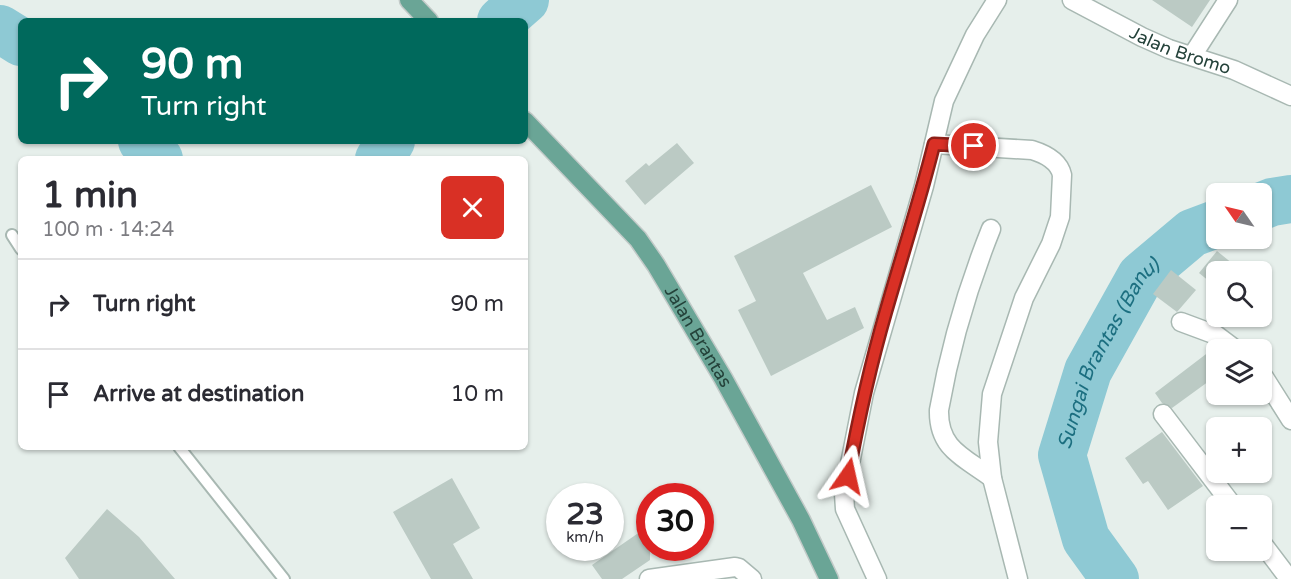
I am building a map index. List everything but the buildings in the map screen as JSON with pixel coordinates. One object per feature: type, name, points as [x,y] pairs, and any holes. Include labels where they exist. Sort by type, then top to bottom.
[{"type":"main road","points":[[410,1],[426,18]]},
{"type":"main road","name":"Jalan Brantas","points":[[528,124],[638,239],[656,265],[745,418],[801,520],[829,579]]},
{"type":"street","points":[[877,579],[845,509],[844,494],[866,384],[918,208],[944,101],[975,35],[997,0]]},
{"type":"street","name":"Jalan Bromo","points":[[1072,0],[1142,37],[1234,70],[1291,96]]},
{"type":"street","points":[[1192,56],[1227,0]]},
{"type":"street","points":[[934,144],[1032,150],[1043,153],[1061,169],[1060,217],[1051,244],[1024,298],[992,394],[988,442],[992,478],[1018,579]]},
{"type":"street","points":[[991,229],[953,339],[938,422],[944,440],[950,447],[992,478]]},
{"type":"street","points":[[1181,322],[1221,339]]},
{"type":"street","points":[[1272,390],[1291,420]]},
{"type":"street","points":[[1163,414],[1225,495]]},
{"type":"street","points":[[1272,556],[1287,576]]},
{"type":"street","points":[[649,579],[735,567],[752,579]]},
{"type":"lane","points":[[12,235],[18,244]]},
{"type":"lane","points":[[181,450],[284,579]]},
{"type":"waterway","name":"Sungai Brantas (Banu)","points":[[504,18],[525,0]]},
{"type":"waterway","name":"Sungai Brantas (Banu)","points":[[0,29],[18,40]]},
{"type":"waterway","name":"Sungai Brantas (Banu)","points":[[145,144],[156,156]]},
{"type":"waterway","name":"Sungai Brantas (Banu)","points":[[381,156],[389,144]]},
{"type":"waterway","name":"Sungai Brantas (Banu)","points":[[1272,202],[1291,199]]},
{"type":"waterway","name":"Sungai Brantas (Banu)","points":[[1115,579],[1086,539],[1062,455],[1088,371],[1141,276],[1192,233],[1206,228]]},
{"type":"route","points":[[848,476],[864,393],[918,208],[934,144],[974,146]]}]
